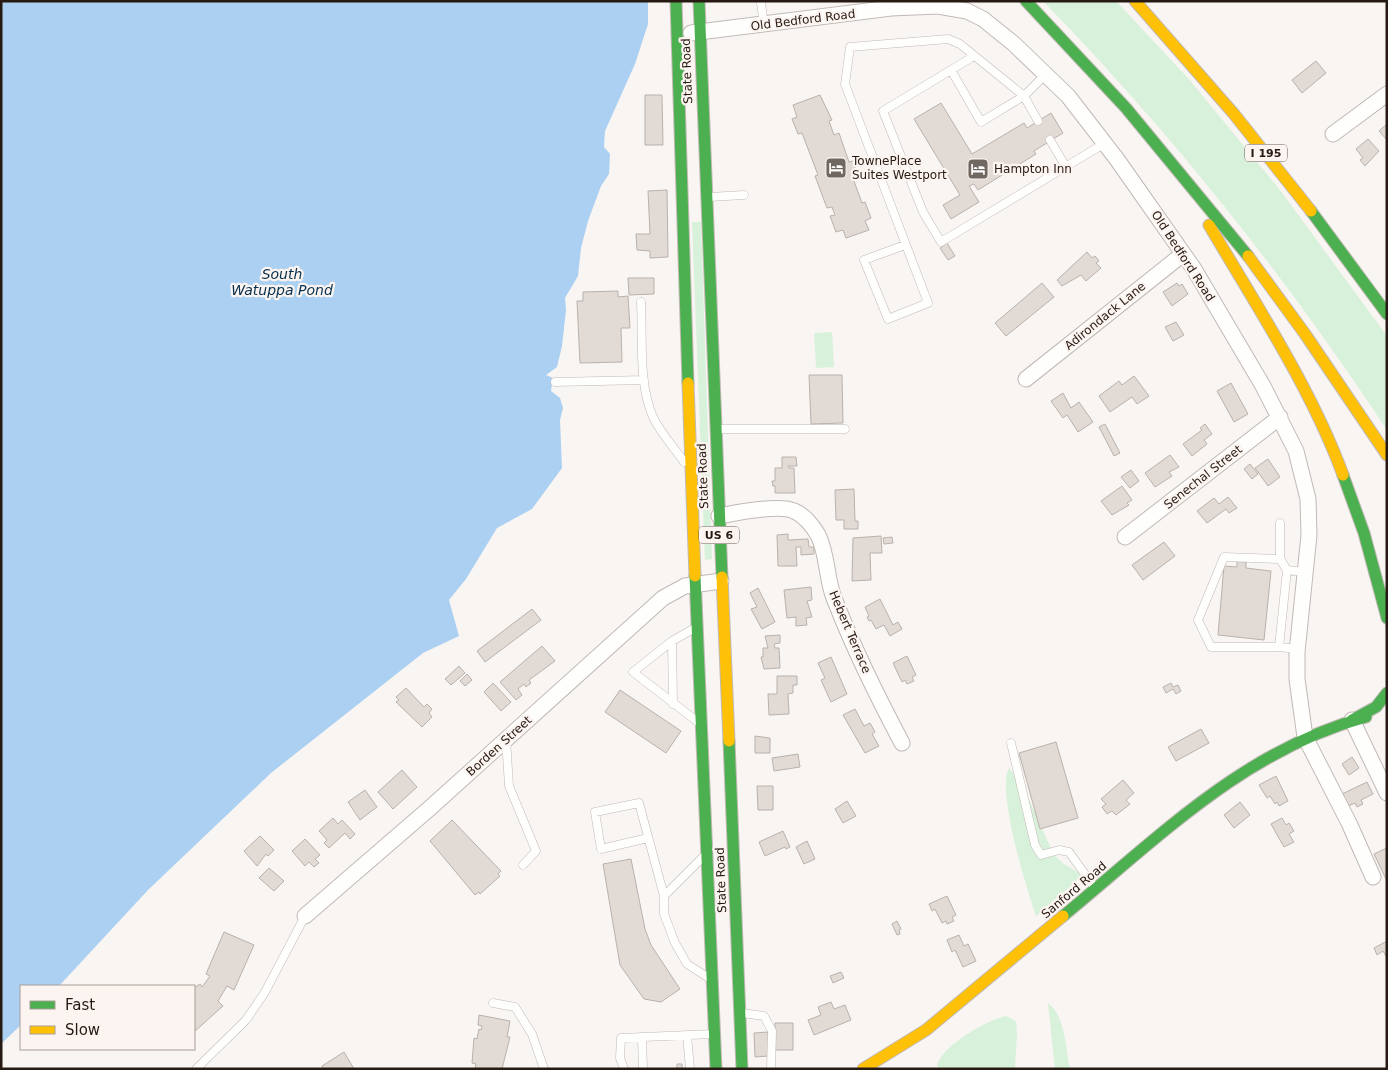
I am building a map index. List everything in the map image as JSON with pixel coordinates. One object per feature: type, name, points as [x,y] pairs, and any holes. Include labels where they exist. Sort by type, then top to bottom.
[{"type":"main road","name":"State Road","points":[[676,1],[691,472],[716,1069]]},
{"type":"main road","name":"State Road","points":[[699,1],[718,516],[742,1069]]},
{"type":"main road","points":[[1026,1],[1176,163],[1239,241],[1344,388],[1387,456]]},
{"type":"main road","name":"I 195","points":[[1135,1],[1190,62],[1272,159],[1327,230],[1387,314]]},
{"type":"main road","points":[[1176,163],[1329,437],[1364,533],[1386,613]]},
{"type":"main road","points":[[1352,720],[1376,707],[1387,693]]},
{"type":"main road","points":[[1304,737],[1352,720],[1387,712]]},
{"type":"main road","name":"Sanford Road","points":[[863,1069],[926,1030],[1219,787],[1269,755],[1304,737]]},
{"type":"street","name":"Old Bedford Road","points":[[678,35],[764,26],[891,8],[938,6],[967,11],[983,19],[1046,74],[1068,96],[1105,143],[1183,254],[1280,416],[1296,451],[1308,499],[1309,535],[1297,649],[1297,679],[1304,737]]},
{"type":"street","points":[[1333,134],[1387,94]]},
{"type":"street","points":[[683,209],[706,202]]},
{"type":"street","name":"Adirondack Lane","points":[[1026,378],[1183,254]]},
{"type":"street","name":"Senechal Street","points":[[1125,537],[1280,416]]},
{"type":"street","name":"Hebert Terrace","points":[[718,516],[765,509],[793,510],[808,520],[818,536],[830,573],[833,595],[852,640],[902,742]]},
{"type":"street","name":"Borden Street","points":[[305,916],[663,598],[685,586],[721,581]]},
{"type":"street","points":[[1352,720],[1387,793]]},
{"type":"street","points":[[1304,737],[1349,823],[1373,877]]},
{"type":"lane","points":[[762,3],[764,26]]},
{"type":"lane","points":[[905,245],[864,260],[888,319],[928,303],[845,84],[850,47],[948,39],[960,44],[1024,96],[1038,121]]},
{"type":"lane","points":[[974,56],[883,111],[923,212],[941,242],[1105,143]]},
{"type":"lane","points":[[951,70],[982,122],[1024,96],[1046,74]]},
{"type":"lane","points":[[1050,140],[1066,167]]},
{"type":"lane","points":[[706,202],[744,195]]},
{"type":"lane","points":[[642,302],[644,380],[652,415],[661,432],[691,472]]},
{"type":"lane","points":[[555,382],[644,380]]},
{"type":"lane","points":[[715,430],[845,429]]},
{"type":"lane","points":[[1279,647],[1286,570],[1280,559],[1280,523]]},
{"type":"lane","points":[[1280,559],[1224,557],[1198,620],[1211,647],[1279,647],[1297,649]]},
{"type":"lane","points":[[1286,570],[1305,572]]},
{"type":"lane","points":[[698,625],[672,641],[633,672],[702,725]]},
{"type":"lane","points":[[672,641],[673,704]]},
{"type":"lane","points":[[506,739],[509,786],[536,851],[523,865]]},
{"type":"lane","points":[[1011,743],[1035,846],[1040,855],[1059,850],[1069,852],[1096,890]]},
{"type":"lane","points":[[648,838],[601,848],[594,812],[638,803],[648,838],[664,896],[664,914],[675,943],[687,964],[713,980]]},
{"type":"lane","points":[[664,896],[708,852]]},
{"type":"lane","points":[[196,1069],[246,1020],[265,992],[305,916]]},
{"type":"lane","points":[[493,1002],[515,1007],[532,1034],[544,1069]]},
{"type":"lane","points":[[740,1013],[764,1016],[772,1031],[771,1069]]},
{"type":"lane","points":[[624,1069],[620,1058],[621,1038],[715,1034]]},
{"type":"lane","points":[[687,1035],[690,1069]]},
{"type":"lane","points":[[642,1037],[643,1069]]},
{"type":"green space","points":[[1043,1],[1116,1],[1188,78],[1280,190],[1387,336],[1387,430],[1308,316],[1225,207],[1137,103]]},
{"type":"green space","points":[[692,222],[701,222],[712,559],[705,560]]},
{"type":"green space","points":[[832,332],[834,367],[816,368],[814,333]]},
{"type":"green space","points":[[1009,768],[1022,784],[1054,855],[1064,864],[1081,874],[1081,877],[1036,916],[1020,864],[1009,818],[1006,780]]},
{"type":"green space","points":[[1048,1003],[1054,1009],[1061,1024],[1070,1069],[1055,1069]]},
{"type":"green space","points":[[1006,1016],[1016,1021],[1015,1069],[940,1069],[937,1065],[941,1057],[956,1042],[977,1028]]},
{"type":"water","name":"South Watuppa Pond","points":[[1,1],[648,1],[648,24],[635,64],[605,131],[604,147],[610,154],[609,174],[601,186],[588,221],[581,248],[578,276],[565,298],[566,310],[562,346],[557,367],[546,375],[553,378],[551,391],[560,398],[563,408],[560,420],[562,468],[532,509],[497,528],[466,579],[449,600],[459,636],[423,653],[271,773],[148,890],[60,985],[20,985],[20,1026],[1,1044]]},
{"type":"building","points":[[1316,61],[1326,73],[1302,93],[1292,80]]},
{"type":"building","points":[[645,95],[662,95],[663,145],[645,145]]},
{"type":"building","name":"TownePlace Suites Westport","points":[[820,95],[832,120],[829,121],[834,135],[839,133],[849,162],[853,161],[859,179],[854,181],[862,203],[865,202],[871,218],[865,221],[869,230],[846,238],[843,230],[836,232],[830,216],[835,215],[832,207],[827,208],[815,176],[818,175],[802,133],[798,134],[792,119],[797,117],[793,105]]},
{"type":"building","name":"Hampton Inn","points":[[941,103],[972,154],[1024,123],[1027,128],[1051,113],[1063,133],[1034,151],[1036,154],[978,190],[974,184],[969,186],[979,202],[951,219],[943,205],[960,195],[914,119]]},
{"type":"building","points":[[1387,124],[1387,140],[1379,131]]},
{"type":"building","points":[[1368,139],[1379,151],[1365,166],[1360,160],[1363,158],[1356,149]]},
{"type":"building","points":[[667,190],[668,257],[650,258],[650,251],[637,250],[636,234],[650,234],[648,191]]},
{"type":"building","points":[[947,243],[955,256],[948,260],[940,248]]},
{"type":"building","points":[[1087,252],[1092,258],[1095,256],[1099,261],[1096,263],[1101,268],[1086,281],[1081,275],[1062,286],[1057,280]]},
{"type":"building","points":[[628,278],[654,278],[654,294],[629,295]]},
{"type":"building","points":[[1042,283],[1054,297],[1006,336],[995,323]]},
{"type":"building","points":[[1177,283],[1179,286],[1182,284],[1188,294],[1172,306],[1163,292]]},
{"type":"building","points":[[618,291],[618,297],[628,296],[630,328],[621,328],[622,362],[580,363],[577,301],[583,301],[583,292]]},
{"type":"building","points":[[1176,322],[1184,335],[1173,341],[1165,327]]},
{"type":"building","points":[[809,375],[842,375],[843,423],[811,424]]},
{"type":"building","points":[[1134,376],[1149,396],[1137,404],[1132,397],[1110,412],[1099,396],[1119,381],[1122,385]]},
{"type":"building","points":[[1231,383],[1248,414],[1234,422],[1217,391]]},
{"type":"building","points":[[1063,393],[1071,408],[1079,402],[1093,422],[1078,432],[1067,415],[1063,418],[1051,401]]},
{"type":"building","points":[[1105,424],[1120,453],[1114,456],[1099,427]]},
{"type":"building","points":[[1205,424],[1212,434],[1204,440],[1207,444],[1192,456],[1183,444],[1202,430],[1200,428]]},
{"type":"building","points":[[1170,455],[1179,467],[1169,472],[1172,476],[1155,487],[1145,473]]},
{"type":"building","points":[[782,457],[796,457],[797,466],[788,466],[789,468],[794,468],[795,493],[775,493],[775,486],[773,486],[772,481],[775,481],[775,468],[782,468]]},
{"type":"building","points":[[1268,459],[1280,477],[1268,486],[1255,468]]},
{"type":"building","points":[[1250,464],[1258,474],[1252,479],[1244,469]]},
{"type":"building","points":[[1131,470],[1139,481],[1130,488],[1121,477]]},
{"type":"building","points":[[1122,486],[1132,500],[1127,503],[1129,505],[1112,515],[1101,501]]},
{"type":"building","points":[[854,489],[855,521],[858,521],[858,529],[844,529],[844,520],[836,520],[835,490]]},
{"type":"building","points":[[1228,497],[1237,508],[1229,513],[1226,509],[1207,523],[1197,511],[1214,498],[1219,504]]},
{"type":"building","points":[[788,534],[788,540],[808,539],[809,547],[814,547],[814,554],[801,555],[801,547],[796,547],[797,566],[778,566],[777,535]]},
{"type":"building","points":[[881,536],[882,553],[870,553],[871,580],[852,581],[853,538]]},
{"type":"building","points":[[892,537],[893,543],[884,544],[883,538]]},
{"type":"building","points":[[1164,542],[1175,556],[1143,580],[1132,565]]},
{"type":"building","points":[[1237,561],[1246,562],[1246,568],[1271,571],[1264,640],[1218,635],[1224,566],[1237,567]]},
{"type":"building","points":[[811,587],[812,600],[807,601],[812,617],[806,618],[807,625],[796,626],[796,617],[787,618],[784,590]]},
{"type":"building","points":[[758,588],[775,622],[762,629],[751,609],[757,607],[750,593]]},
{"type":"building","points":[[880,599],[893,625],[898,622],[902,629],[890,636],[884,625],[876,629],[867,617],[869,616],[865,607]]},
{"type":"building","points":[[532,609],[541,620],[485,662],[477,651]]},
{"type":"building","points":[[780,635],[780,643],[774,644],[775,648],[779,648],[780,668],[764,669],[761,657],[763,657],[763,648],[768,648],[765,636]]},
{"type":"building","points":[[542,646],[555,661],[529,680],[531,683],[526,687],[524,684],[518,689],[522,695],[516,700],[500,682]]},
{"type":"building","points":[[907,656],[916,675],[912,677],[914,681],[907,684],[905,680],[902,682],[893,663]]},
{"type":"building","points":[[831,657],[847,694],[831,702],[821,680],[825,678],[818,663]]},
{"type":"building","points":[[459,666],[465,673],[451,685],[445,679]]},
{"type":"building","points":[[467,674],[472,680],[465,686],[460,681]]},
{"type":"building","points":[[777,676],[797,676],[797,685],[793,685],[793,693],[788,694],[789,714],[769,715],[768,694],[777,694]]},
{"type":"building","points":[[493,683],[511,702],[501,711],[484,692]]},
{"type":"building","points":[[1171,683],[1173,687],[1178,685],[1181,691],[1176,694],[1173,689],[1166,693],[1163,687]]},
{"type":"building","points":[[406,688],[424,707],[427,704],[432,709],[429,713],[432,717],[422,727],[396,702],[399,700],[396,697]]},
{"type":"building","points":[[620,690],[681,731],[666,753],[605,712]]},
{"type":"building","points":[[855,709],[864,726],[870,723],[875,732],[872,734],[879,746],[865,753],[843,715]]},
{"type":"building","points":[[1201,729],[1209,743],[1176,761],[1168,747]]},
{"type":"building","points":[[755,736],[770,738],[770,753],[755,753]]},
{"type":"building","points":[[1056,742],[1078,818],[1040,829],[1019,753]]},
{"type":"building","points":[[798,754],[800,767],[774,771],[772,758]]},
{"type":"building","points":[[1352,757],[1359,768],[1349,775],[1342,764]]},
{"type":"building","points":[[402,770],[417,787],[393,809],[378,792]]},
{"type":"building","points":[[1276,776],[1288,801],[1279,806],[1277,802],[1275,804],[1270,796],[1267,798],[1259,785]]},
{"type":"building","points":[[1123,780],[1134,793],[1126,800],[1130,804],[1116,815],[1112,811],[1107,814],[1102,807],[1106,804],[1101,799]]},
{"type":"building","points":[[1367,782],[1373,794],[1361,800],[1363,804],[1357,807],[1355,803],[1348,806],[1342,794]]},
{"type":"building","points":[[757,786],[773,786],[773,810],[758,810]]},
{"type":"building","points":[[365,790],[377,807],[360,820],[348,802]]},
{"type":"building","points":[[847,801],[856,816],[843,823],[835,809]]},
{"type":"building","points":[[1240,802],[1250,815],[1234,828],[1224,815]]},
{"type":"building","points":[[333,818],[338,824],[342,820],[355,834],[350,839],[345,833],[329,848],[324,843],[327,840],[319,831]]},
{"type":"building","points":[[1282,818],[1286,825],[1289,823],[1294,831],[1289,834],[1294,842],[1284,847],[1271,824]]},
{"type":"building","points":[[452,820],[501,871],[498,874],[500,876],[480,894],[479,892],[475,895],[430,841]]},
{"type":"building","points":[[783,831],[790,847],[786,849],[785,847],[765,856],[759,842]]},
{"type":"building","points":[[260,836],[274,850],[268,856],[266,854],[257,866],[244,851]]},
{"type":"building","points":[[305,839],[320,855],[315,859],[319,863],[314,867],[309,862],[305,866],[292,851]]},
{"type":"building","points":[[807,841],[815,859],[804,864],[796,847]]},
{"type":"building","points":[[1387,848],[1387,881],[1374,854]]},
{"type":"building","points":[[631,859],[645,929],[651,945],[680,989],[661,1002],[644,999],[620,965],[603,864]]},
{"type":"building","points":[[269,868],[284,881],[274,891],[259,878]]},
{"type":"building","points":[[947,896],[956,915],[952,917],[954,921],[947,924],[946,921],[942,923],[935,909],[932,911],[929,904]]},
{"type":"building","points":[[897,921],[901,929],[899,930],[900,934],[897,935],[892,924]]},
{"type":"building","points":[[224,932],[254,945],[234,990],[227,986],[218,1001],[223,1006],[195,1031],[195,987],[200,984],[202,987],[210,976],[206,974]]},
{"type":"building","points":[[959,935],[964,946],[968,944],[976,961],[963,967],[955,950],[952,952],[947,940]]},
{"type":"building","points":[[1387,941],[1387,958],[1383,951],[1377,955],[1374,948]]},
{"type":"building","points":[[841,972],[844,978],[833,983],[830,976]]},
{"type":"building","points":[[831,1002],[834,1009],[845,1005],[851,1020],[814,1035],[808,1020],[821,1015],[818,1007]]},
{"type":"building","points":[[479,1015],[510,1021],[507,1037],[510,1037],[502,1069],[475,1069],[476,1064],[472,1063],[474,1038],[477,1039],[479,1029],[481,1030],[482,1026],[478,1025]]},
{"type":"building","points":[[775,1023],[793,1023],[793,1050],[775,1050]]},
{"type":"building","points":[[768,1032],[769,1056],[755,1057],[754,1033]]},
{"type":"building","points":[[344,1052],[354,1069],[323,1069],[322,1066]]},
{"type":"building","points":[[677,1064],[682,1064],[682,1069],[677,1069]]},
{"type":"traffic: fast","points":[[676,1],[688,383]]},
{"type":"traffic: fast","points":[[699,1],[722,577]]},
{"type":"traffic: fast","points":[[1026,1],[1126,108],[1248,256]]},
{"type":"traffic: fast","points":[[1311,211],[1387,314]]},
{"type":"traffic: fast","points":[[1343,475],[1364,533],[1387,618]]},
{"type":"traffic: fast","points":[[695,576],[716,1069]]},
{"type":"traffic: fast","points":[[1352,720],[1376,707],[1387,693]]},
{"type":"traffic: fast","points":[[1063,916],[1168,827],[1242,774],[1281,751],[1322,732],[1366,717]]},
{"type":"traffic: fast","points":[[729,741],[742,1069]]},
{"type":"traffic: slow","points":[[1135,1],[1234,114],[1311,211]]},
{"type":"traffic: slow","points":[[1209,225],[1282,347],[1315,410],[1343,475]]},
{"type":"traffic: slow","points":[[1248,256],[1305,334],[1387,455]]},
{"type":"traffic: slow","points":[[688,383],[695,576]]},
{"type":"traffic: slow","points":[[722,577],[729,741]]},
{"type":"traffic: slow","points":[[863,1069],[926,1030],[1063,916]]},
{"type":"place","name":"TownePlace Suites Westport","points":[[836,168]]},
{"type":"place","name":"Hampton Inn","points":[[978,169]]}]
